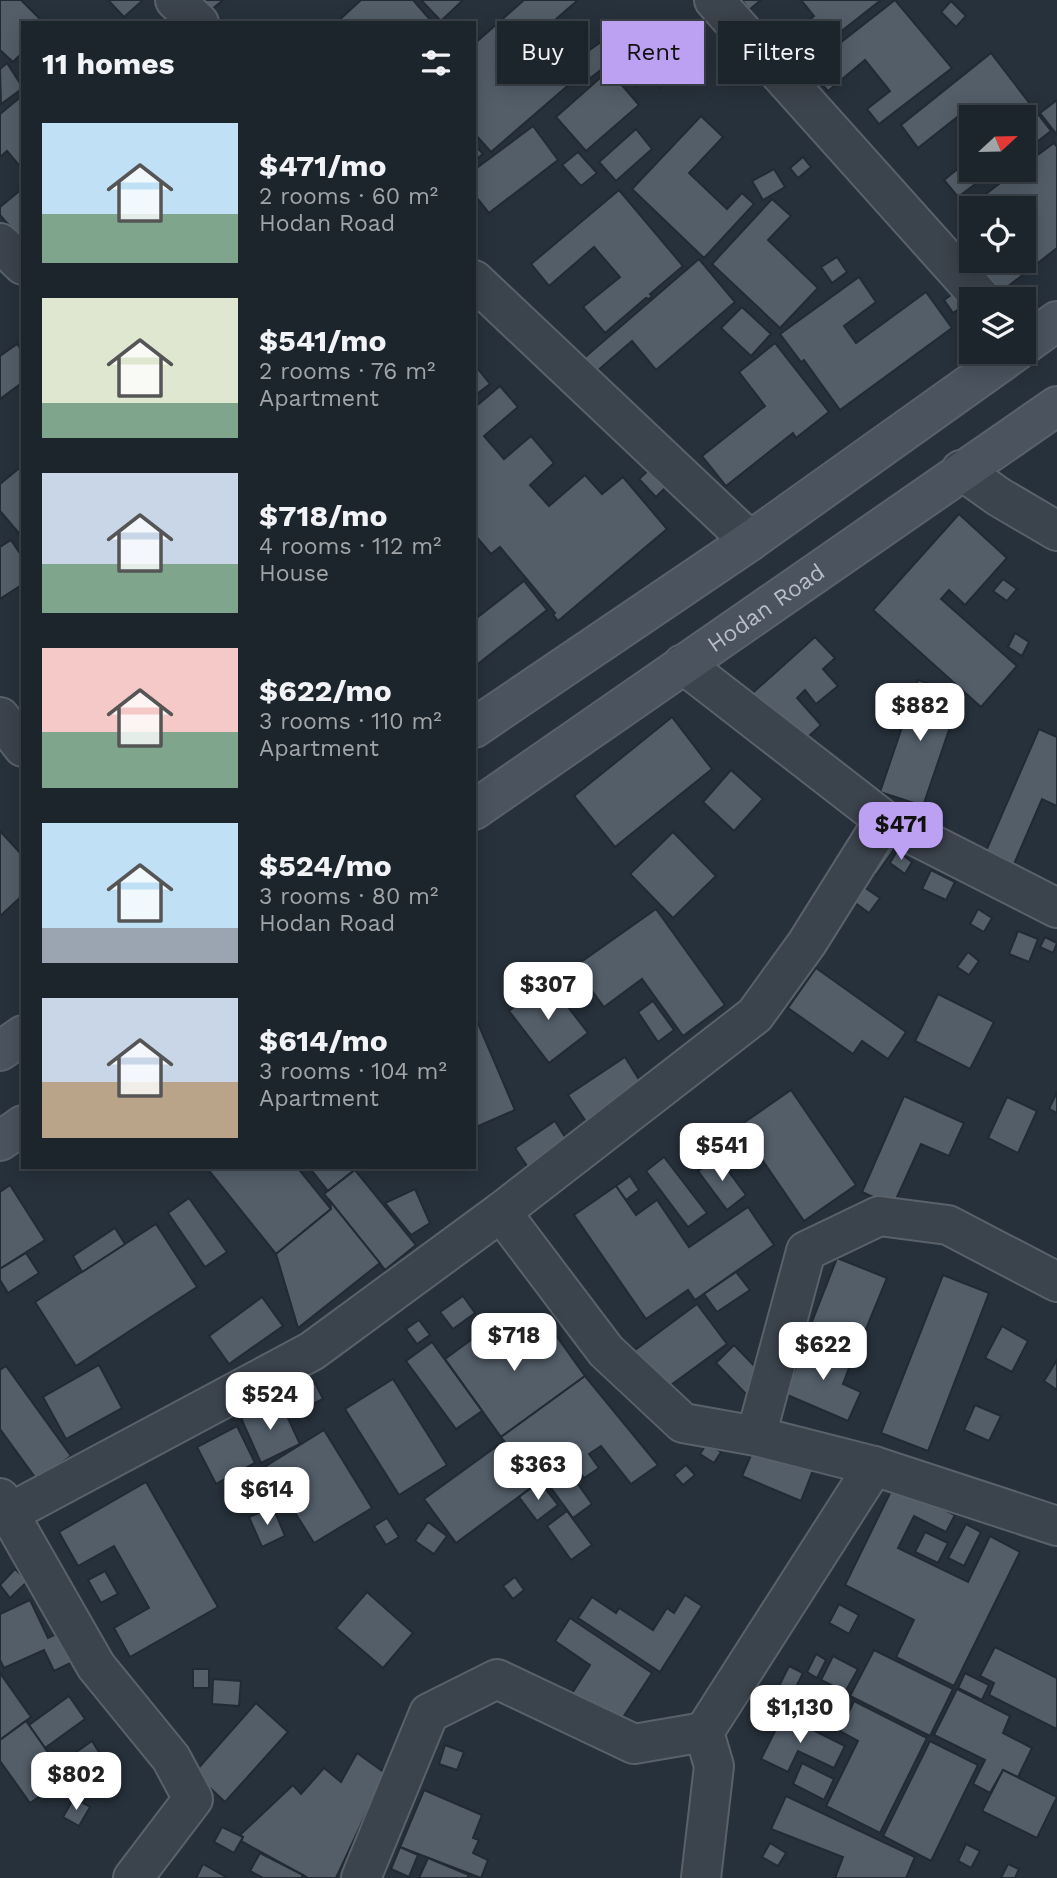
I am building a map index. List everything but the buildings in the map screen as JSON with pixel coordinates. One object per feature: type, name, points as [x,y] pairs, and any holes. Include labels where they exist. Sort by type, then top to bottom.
[{"type":"main road","points":[[1036,336],[1057,321]]},
{"type":"main road","points":[[476,727],[750,541],[998,364]]},
{"type":"main road","name":"Hodan Road","points":[[476,809],[1057,406]]},
{"type":"main road","points":[[0,1051],[21,1036]]},
{"type":"main road","points":[[0,1141],[21,1126]]},
{"type":"street","points":[[175,0],[197,21]]},
{"type":"street","points":[[714,0],[971,287]]},
{"type":"street","points":[[0,243],[21,263]]},
{"type":"street","points":[[476,282],[750,541]]},
{"type":"street","points":[[961,470],[999,497],[1057,531]]},
{"type":"street","points":[[683,664],[884,820],[1057,908]]},
{"type":"street","points":[[0,718],[21,744]]},
{"type":"street","points":[[133,1878],[193,1799],[171,1758],[96,1666],[3,1509],[244,1390],[312,1351],[501,1212],[755,1015],[807,943],[884,820]]},
{"type":"street","points":[[501,1212],[606,1351],[683,1423],[756,1436],[874,1466],[1057,1526]]},
{"type":"street","points":[[756,1436],[806,1251],[879,1216],[948,1225],[1057,1282]]},
{"type":"street","points":[[361,1878],[429,1713],[497,1679],[634,1744],[704,1732],[874,1466]]},
{"type":"street","points":[[701,1878],[714,1766],[704,1732]]}]
